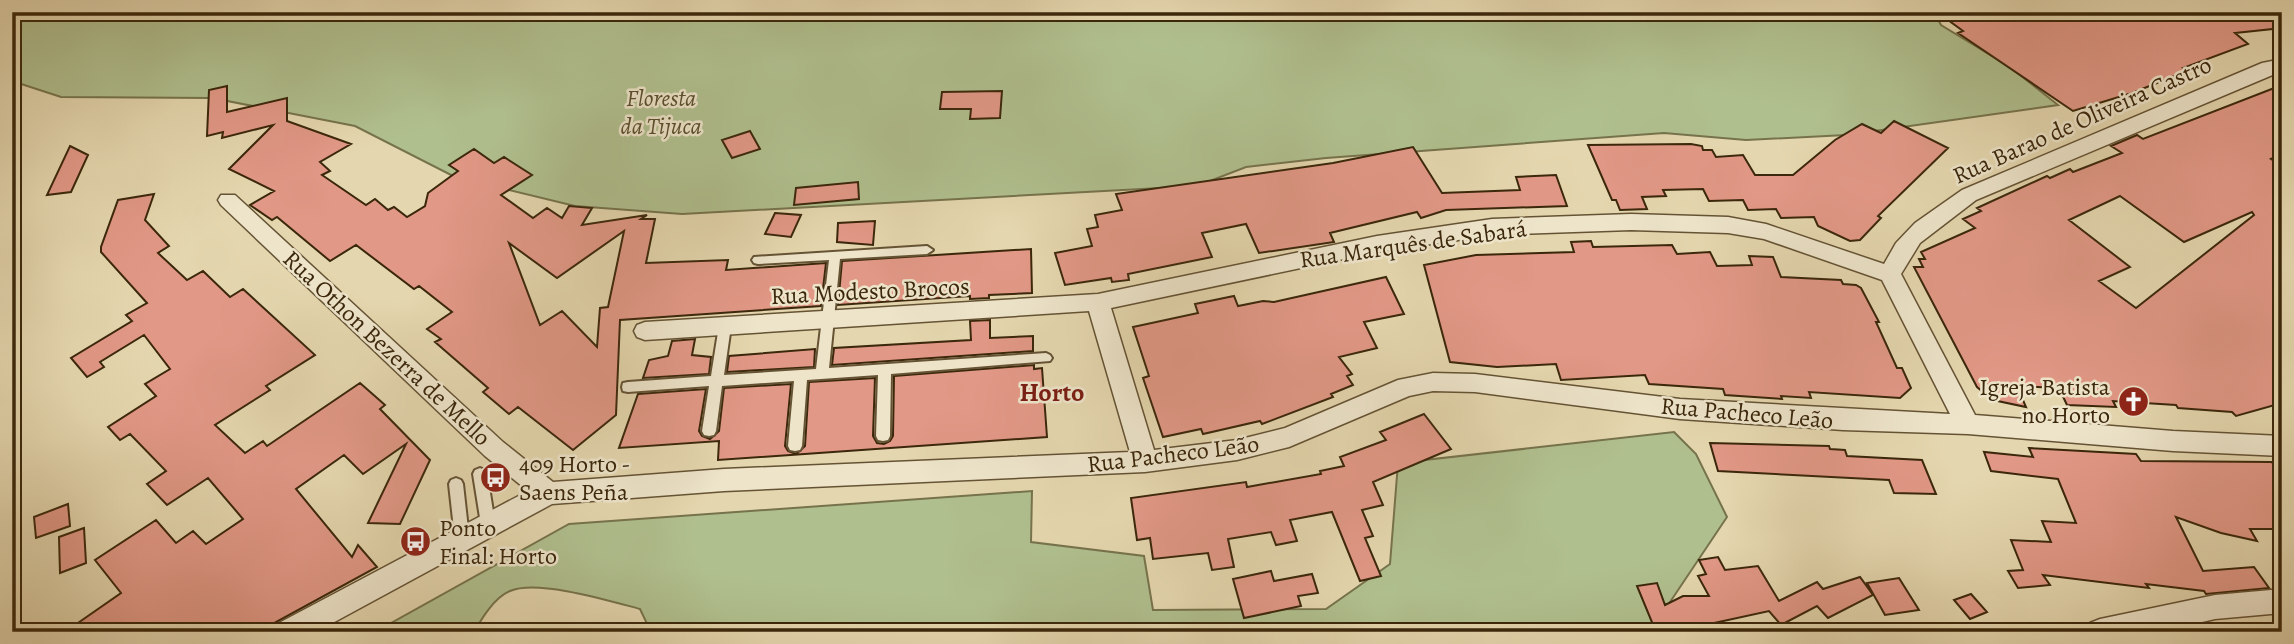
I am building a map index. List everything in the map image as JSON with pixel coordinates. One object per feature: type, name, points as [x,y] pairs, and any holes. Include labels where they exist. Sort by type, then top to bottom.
[{"type":"street","name":"Rua Barao de Oliveira Castro","points":[[1890,274],[1905,244],[1926,225],[1969,195],[2269,67],[2282,65]]},
{"type":"street","name":"Rua Othon Bezerra de Mello","points":[[228,200],[494,449],[548,493]]},
{"type":"street","name":"Rua Marquês de Sabará","points":[[1098,302],[1390,242],[1492,228],[1631,222],[1728,225],[1766,232],[1890,274]]},
{"type":"street","points":[[1890,274],[1968,424]]},
{"type":"street","points":[[1098,302],[1145,462]]},
{"type":"street","name":"Rua Modesto Brocos","points":[[645,331],[1098,302]]},
{"type":"street","name":"Rua Pacheco Leão","points":[[289,632],[548,493],[724,480],[1145,462],[1237,450],[1290,437],[1406,387],[1433,382],[1475,383],[1680,409],[1843,420],[1968,424],[2120,434],[2173,441],[2282,446]]},
{"type":"street","name":"Rua Pacheco Leão","points":[[2120,434],[2282,431]]},
{"type":"street","points":[[2100,632],[2215,607],[2282,601]]},
{"type":"lane","points":[[758,260],[928,250]]},
{"type":"lane","points":[[822,373],[835,256]]},
{"type":"lane","points":[[709,431],[725,326]]},
{"type":"lane","points":[[628,387],[1046,358]]},
{"type":"lane","points":[[883,436],[885,369]]},
{"type":"lane","points":[[795,446],[801,374]]},
{"type":"lane","points":[[480,474],[488,524]]},
{"type":"lane","points":[[456,484],[462,538]]},
{"type":"green space","name":"Floresta da Tijuca","points":[[12,12],[1934,12],[1941,25],[2010,67],[2058,105],[1846,135],[1746,140],[1664,133],[1326,158],[1246,167],[1197,186],[682,214],[575,206],[455,177],[355,126],[212,98],[61,97],[12,81]]},
{"type":"green space","points":[[1674,432],[1696,454],[1727,517],[1656,623],[1656,632],[651,632],[640,609],[574,592],[522,588],[499,598],[474,632],[375,632],[569,524],[1032,491],[1031,542],[1144,556],[1153,610],[1326,609],[1390,564],[1398,463]]},
{"type":"building","points":[[1937,12],[2282,12],[2282,28],[2235,33],[2248,44],[2183,68],[2187,71],[2132,93],[2073,111],[1958,33],[1963,31]]},
{"type":"building","points":[[2282,85],[2282,154],[2271,159],[2282,166],[2282,403],[2236,416],[2232,412],[2178,408],[2176,405],[2113,401],[2116,407],[2067,405],[2059,388],[2017,386],[2026,407],[1993,400],[1977,387],[1914,267],[1923,267],[1919,259],[1925,259],[1921,252],[1975,228],[1963,219],[1981,211],[1977,208],[2047,176],[2050,178],[2070,169],[2073,172],[2122,153],[2111,146],[2137,135],[2143,139]],"holes":[[[2120,196],[2184,242],[2252,212],[2254,215],[2136,308],[2099,281],[2130,267],[2069,220]]]},
{"type":"building","points":[[227,86],[227,112],[287,98],[287,121],[351,144],[320,162],[330,171],[322,175],[366,205],[375,199],[388,210],[394,207],[407,217],[425,206],[428,193],[458,171],[449,165],[474,149],[494,163],[504,157],[532,175],[501,195],[533,218],[547,208],[562,218],[569,206],[592,208],[582,225],[647,215],[641,219],[655,219],[646,263],[728,260],[726,270],[826,263],[821,306],[620,320],[616,415],[573,450],[518,407],[509,414],[483,392],[488,388],[435,342],[441,339],[427,329],[452,312],[419,286],[414,289],[356,245],[330,261],[277,217],[272,220],[250,205],[274,191],[229,169],[273,125],[222,138],[223,132],[207,136],[209,90]],"holes":[[[624,231],[608,307],[600,308],[597,347],[562,311],[540,325],[509,243],[557,278]]]},
{"type":"building","points":[[1002,91],[1000,118],[970,119],[971,109],[940,109],[942,92]]},
{"type":"building","points":[[1894,121],[1948,148],[1878,216],[1881,218],[1860,240],[1850,241],[1818,226],[1814,217],[1781,218],[1776,209],[1748,210],[1743,200],[1709,201],[1703,189],[1663,190],[1666,196],[1642,197],[1647,209],[1620,210],[1616,200],[1612,200],[1588,145],[1691,144],[1702,146],[1703,150],[1712,150],[1716,157],[1743,155],[1755,175],[1793,175],[1835,140],[1862,124],[1881,133]]},
{"type":"building","points":[[750,131],[760,149],[732,158],[722,140]]},
{"type":"building","points":[[70,146],[88,155],[71,192],[47,195]]},
{"type":"building","points":[[1413,147],[1442,193],[1520,190],[1516,177],[1556,175],[1567,206],[1446,210],[1421,218],[1417,212],[1330,233],[1334,242],[1259,253],[1246,224],[1202,233],[1212,257],[1128,274],[1129,280],[1112,282],[1111,278],[1065,285],[1055,253],[1092,246],[1087,229],[1098,227],[1095,215],[1122,210],[1116,194],[1333,163]]},
{"type":"building","points":[[858,182],[859,199],[794,205],[796,188]]},
{"type":"building","points":[[154,194],[145,220],[169,246],[158,253],[187,280],[203,271],[230,297],[243,289],[315,355],[266,386],[270,390],[215,425],[245,453],[263,441],[267,446],[360,383],[385,405],[380,409],[430,460],[400,524],[368,523],[406,444],[363,474],[344,455],[296,489],[352,557],[358,545],[377,567],[258,632],[65,632],[121,593],[95,560],[156,520],[176,543],[193,531],[206,544],[243,519],[208,478],[167,505],[147,484],[166,471],[130,434],[120,440],[108,427],[156,396],[145,384],[170,369],[144,335],[100,362],[104,367],[87,377],[71,358],[132,321],[126,315],[147,303],[101,252],[101,247],[118,200]]},
{"type":"building","points":[[775,213],[801,215],[791,237],[765,234]]},
{"type":"building","points":[[875,221],[873,245],[837,242],[838,223]]},
{"type":"building","points":[[1591,241],[1593,247],[1672,245],[1677,254],[1710,252],[1717,266],[1752,265],[1749,256],[1773,257],[1781,277],[1841,280],[1843,284],[1856,285],[1861,288],[1879,322],[1876,322],[1897,368],[1902,368],[1911,388],[1900,398],[1809,392],[1811,398],[1781,396],[1782,399],[1725,395],[1723,389],[1649,384],[1645,375],[1561,380],[1556,364],[1497,367],[1450,362],[1424,265],[1476,255],[1574,252],[1571,242]]},
{"type":"building","points":[[1031,249],[1032,293],[989,295],[989,298],[970,299],[970,296],[838,305],[842,261]]},
{"type":"building","points":[[1386,277],[1404,314],[1364,322],[1377,348],[1339,357],[1352,374],[1347,376],[1353,385],[1331,394],[1333,397],[1262,424],[1260,421],[1203,434],[1201,429],[1163,437],[1143,378],[1149,376],[1133,327],[1198,313],[1195,304],[1234,296],[1238,306],[1263,301],[1274,302]]},
{"type":"building","points":[[990,320],[990,338],[1033,336],[1033,351],[832,365],[834,348],[971,340],[970,321]]},
{"type":"building","points":[[695,339],[692,355],[711,357],[709,374],[643,378],[649,360],[668,356],[672,341]]},
{"type":"building","points":[[815,349],[814,367],[727,372],[729,356]]},
{"type":"building","points":[[1034,365],[1034,369],[1042,368],[1047,437],[718,460],[719,441],[619,448],[638,394],[706,389],[699,431],[702,436],[710,439],[719,431],[724,388],[791,384],[785,446],[788,451],[796,454],[805,446],[809,382],[875,378],[873,436],[877,443],[884,444],[893,436],[894,376]]},
{"type":"building","points":[[1424,414],[1451,449],[1373,482],[1383,505],[1362,510],[1373,536],[1365,538],[1381,576],[1360,581],[1332,512],[1290,520],[1297,541],[1276,545],[1271,532],[1228,539],[1234,567],[1212,570],[1208,553],[1153,559],[1150,538],[1137,540],[1131,498],[1246,482],[1247,487],[1321,474],[1320,471],[1344,466],[1340,457],[1386,440],[1380,432]]},
{"type":"building","points":[[1710,443],[1829,446],[1830,449],[1845,450],[1847,456],[1922,460],[1936,494],[1894,493],[1889,480],[1718,471]]},
{"type":"building","points":[[2029,448],[2136,454],[2141,461],[2272,462],[2277,471],[2282,471],[2282,529],[2250,529],[2257,541],[2221,533],[2176,517],[2203,571],[2254,567],[2269,588],[2206,594],[2204,591],[2146,584],[2149,588],[2043,575],[2050,585],[2018,588],[2008,571],[2023,570],[2011,540],[2051,542],[2042,521],[2076,523],[2058,479],[1991,471],[1984,452],[2033,457]]},
{"type":"building","points":[[68,504],[70,526],[36,538],[34,517]]},
{"type":"building","points":[[84,528],[86,563],[60,573],[59,537]]},
{"type":"building","points":[[1718,557],[1725,570],[1758,566],[1779,601],[1817,582],[1823,589],[1860,577],[1873,595],[1828,618],[1817,606],[1781,625],[1769,611],[1705,625],[1708,632],[1656,632],[1637,586],[1657,583],[1665,605],[1683,596],[1709,596],[1698,576],[1706,574],[1699,560]]},
{"type":"building","points":[[1271,571],[1274,581],[1312,574],[1318,593],[1298,596],[1301,606],[1244,618],[1233,579]]},
{"type":"building","points":[[1899,578],[1919,610],[1885,615],[1867,583]]},
{"type":"building","points":[[1971,594],[1987,612],[1970,619],[1954,600]]},
{"type":"place","name":"Igreja Batista no Horto","points":[[2133,401]]},
{"type":"place","name":"409 Horto - Saens Peña","points":[[496,478]]},
{"type":"place","name":"Ponto Final: Horto","points":[[416,542]]},
{"type":"district","name":"Horto","points":[[1052,392]]}]
